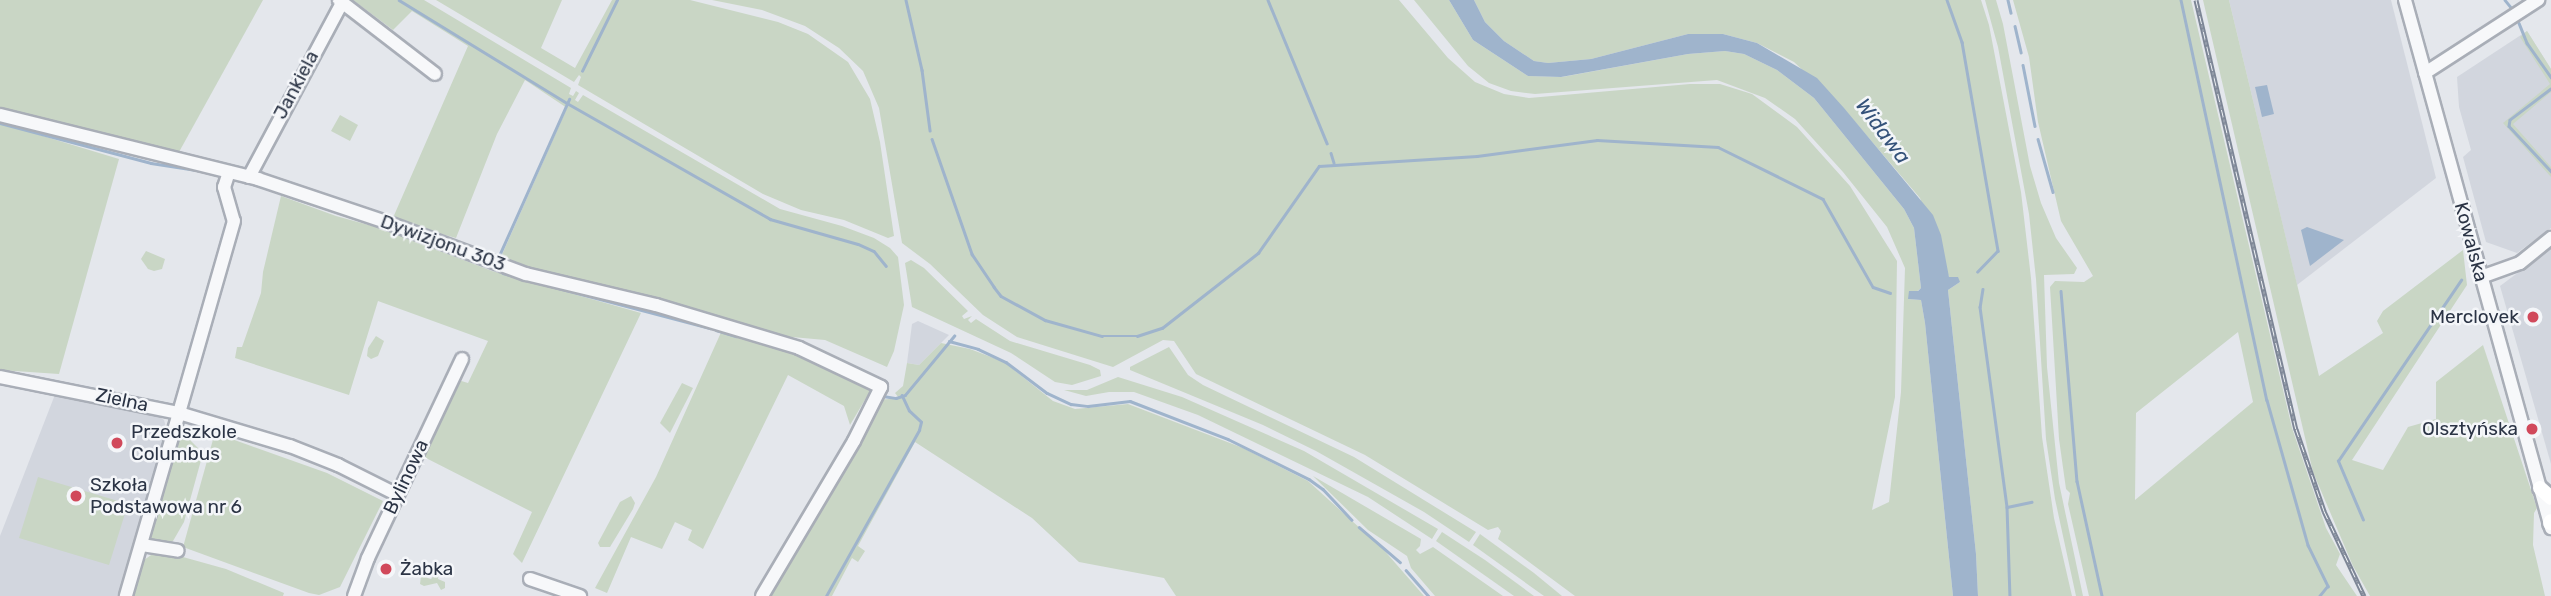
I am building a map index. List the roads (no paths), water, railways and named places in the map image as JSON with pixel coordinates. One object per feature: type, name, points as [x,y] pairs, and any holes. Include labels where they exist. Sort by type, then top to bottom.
[{"type":"street","name":"Kowalska","points":[[2405,0],[2481,277],[2545,493],[2551,524]]},
{"type":"street","points":[[2425,73],[2538,0]]},
{"type":"street","points":[[340,1],[435,74]]},
{"type":"street","name":"Jankiela","points":[[251,173],[340,1]]},
{"type":"street","name":"Dywizjonu 303","points":[[0,115],[229,172],[251,173],[526,274],[656,305],[799,348],[881,387],[854,441],[762,596]]},
{"type":"street","points":[[126,596],[156,500],[234,221],[224,187],[229,172]]},
{"type":"street","points":[[2481,277],[2520,263],[2551,238]]},
{"type":"street","name":"Bylinowa","points":[[354,596],[368,558],[462,359]]},
{"type":"street","name":"Zielna","points":[[0,377],[200,418],[332,463],[398,495]]},
{"type":"street","points":[[142,545],[178,551]]},
{"type":"street","points":[[530,579],[580,596]]},
{"type":"water","points":[[1449,0],[1474,0],[1485,22],[1504,41],[1534,61],[1548,63],[1591,59],[1688,34],[1723,34],[1757,43],[1817,78],[1844,108],[1933,215],[1941,235],[1949,277],[1958,277],[1960,282],[1948,290],[1976,554],[1978,596],[1953,596],[1925,323],[1921,300],[1908,299],[1909,291],[1918,291],[1921,288],[1914,228],[1904,209],[1814,98],[1777,70],[1744,54],[1725,51],[1688,54],[1561,77],[1528,76],[1473,40]]},
{"type":"water","points":[[2267,85],[2274,114],[2262,117],[2255,87]]},
{"type":"water","points":[[2307,227],[2344,240],[2310,266],[2301,230]]},
{"type":"waterway","points":[[399,0],[567,103],[770,219],[858,244],[874,251],[886,266]]},
{"type":"waterway","points":[[582,71],[617,0]]},
{"type":"waterway","points":[[906,0],[922,70],[930,130]]},
{"type":"waterway","points":[[1268,0],[1327,143]]},
{"type":"waterway","points":[[1947,0],[1962,42],[1998,251],[1978,272]]},
{"type":"waterway","points":[[2008,0],[2011,13]]},
{"type":"waterway","points":[[2181,0],[2267,400],[2308,545],[2328,586],[2320,596]]},
{"type":"waterway","points":[[2505,0],[2514,11]]},
{"type":"waterway","points":[[2519,23],[2527,43],[2551,77]]},
{"type":"waterway","points":[[2015,26],[2021,52]]},
{"type":"waterway","points":[[2023,65],[2035,126]]},
{"type":"waterway","points":[[2551,89],[2510,120],[2509,126],[2551,171]]},
{"type":"waterway","points":[[498,258],[569,99]]},
{"type":"waterway","points":[[0,123],[151,163],[197,170]]},
{"type":"waterway","points":[[932,139],[972,254],[1001,296],[1045,320],[1102,336],[1137,336],[1162,328],[1258,253],[1319,166],[1477,156],[1597,140],[1718,147],[1823,199],[1873,287],[1890,293]]},
{"type":"waterway","points":[[2038,139],[2053,192]]},
{"type":"waterway","points":[[1331,153],[1334,163]]},
{"type":"waterway","points":[[292,197],[362,220]]},
{"type":"waterway","points":[[503,273],[520,278]]},
{"type":"waterway","points":[[2363,520],[2338,461],[2461,280]]},
{"type":"waterway","points":[[547,285],[710,328]]},
{"type":"waterway","points":[[1983,289],[1980,307],[2007,507],[2010,596]]},
{"type":"waterway","points":[[2061,291],[2077,481],[2102,596]]},
{"type":"waterway","points":[[716,330],[736,336]]},
{"type":"waterway","points":[[883,396],[896,398],[905,395],[954,336]]},
{"type":"waterway","points":[[949,341],[978,349],[1006,362],[1047,393],[1071,404],[1088,406],[1130,401],[1228,439],[1309,479],[1323,489],[1352,520]]},
{"type":"waterway","points":[[826,596],[919,430],[921,422],[909,411],[902,396]]},
{"type":"waterway","points":[[2007,507],[2031,502]]},
{"type":"waterway","points":[[1359,527],[1400,562]]},
{"type":"waterway","points":[[1406,570],[1429,596]]},
{"type":"railway","points":[[2196,0],[2296,429],[2324,511],[2364,596]]},
{"type":"place","name":"Merclovek","points":[[2533,317]]},
{"type":"place","name":"Olsztyńska","points":[[2532,429]]},
{"type":"place","name":"Przedszkole Columbus","points":[[117,443]]},
{"type":"place","name":"Szkoła Podstawowa nr 6","points":[[76,496]]},
{"type":"place","name":"Żabka","points":[[386,569]]},
{"type":"water label","name":"Widawa","points":[[1883,131]]}]
